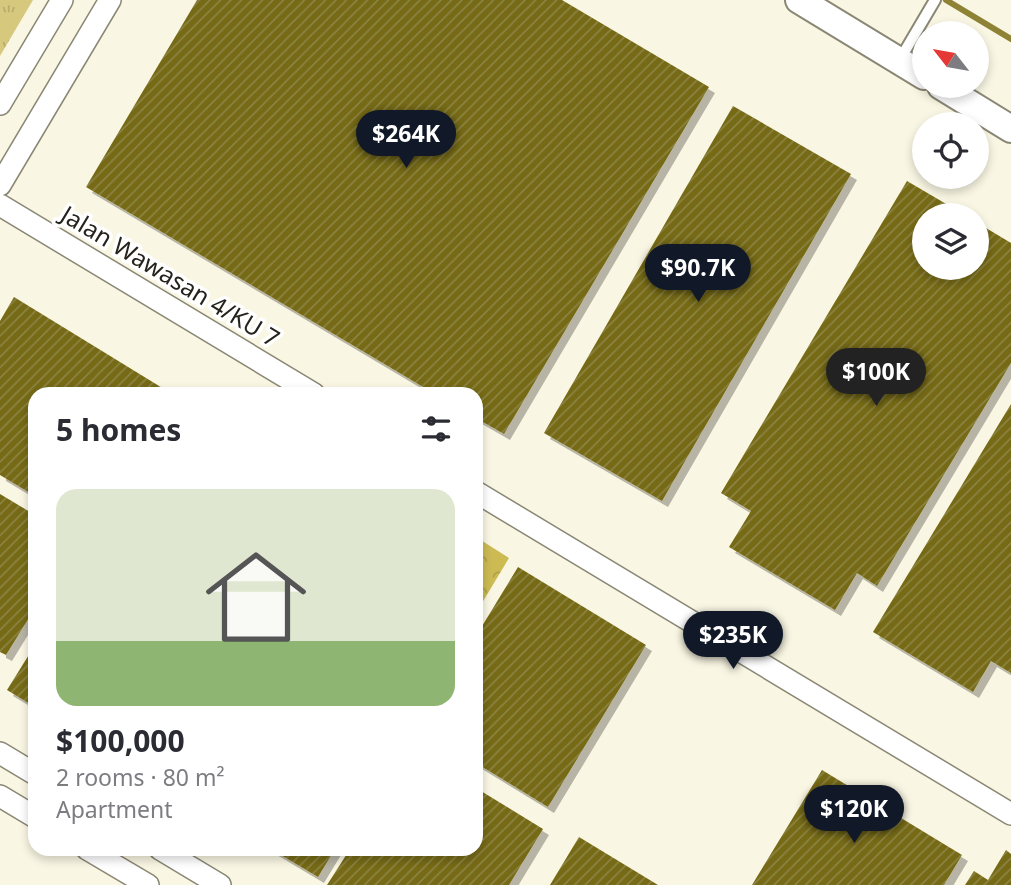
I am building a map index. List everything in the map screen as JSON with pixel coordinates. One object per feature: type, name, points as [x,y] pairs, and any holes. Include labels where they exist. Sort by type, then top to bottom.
[{"type":"street","points":[[0,104],[62,0]]},
{"type":"street","points":[[0,185],[110,0]]},
{"type":"street","points":[[799,0],[912,68]]},
{"type":"street","points":[[961,98],[1011,129]]},
{"type":"street","name":"Jalan Wawasan 4/KU 7","points":[[0,205],[302,387]]},
{"type":"street","points":[[483,496],[1011,814]]},
{"type":"street","points":[[0,753],[28,770]]},
{"type":"street","points":[[0,796],[28,813]]},
{"type":"street","points":[[99,856],[148,885]]},
{"type":"street","points":[[172,856],[220,885]]},
{"type":"lane","points":[[900,61],[935,0]]},
{"type":"green space","points":[[0,0],[33,0],[0,56]]},
{"type":"green space","points":[[483,541],[509,558],[483,601]]},
{"type":"building","points":[[197,0],[562,0],[709,87],[504,434],[483,422],[483,387],[423,387],[86,187]]},
{"type":"building","points":[[733,106],[851,174],[662,501],[544,433]]},
{"type":"building","points":[[907,181],[912,184],[912,189],[921,189],[945,203],[912,203],[912,280],[989,280],[989,230],[1011,243],[1011,363],[877,586],[857,573],[835,610],[729,547],[751,511],[721,493]]},
{"type":"building","points":[[14,297],[161,387],[28,387],[28,492],[0,475],[0,321]]},
{"type":"building","points":[[1011,404],[1011,673],[991,661],[973,692],[873,632]]},
{"type":"building","points":[[0,494],[28,511],[28,619],[6,655],[0,652]]},
{"type":"building","points":[[518,567],[646,645],[548,807],[483,767],[483,624]]},
{"type":"building","points":[[28,656],[28,703],[7,690]]},
{"type":"building","points":[[822,770],[962,855],[944,885],[752,885]]},
{"type":"building","points":[[483,792],[543,829],[509,885],[327,885],[346,856],[483,856]]},
{"type":"building","points":[[579,837],[658,885],[550,885]]},
{"type":"building","points":[[1006,850],[1011,854],[1011,885],[965,885],[974,871],[988,880]]},
{"type":"building","points":[[283,856],[331,856],[318,877]]},
{"type":"waterway","points":[[946,0],[1011,39]]}]
